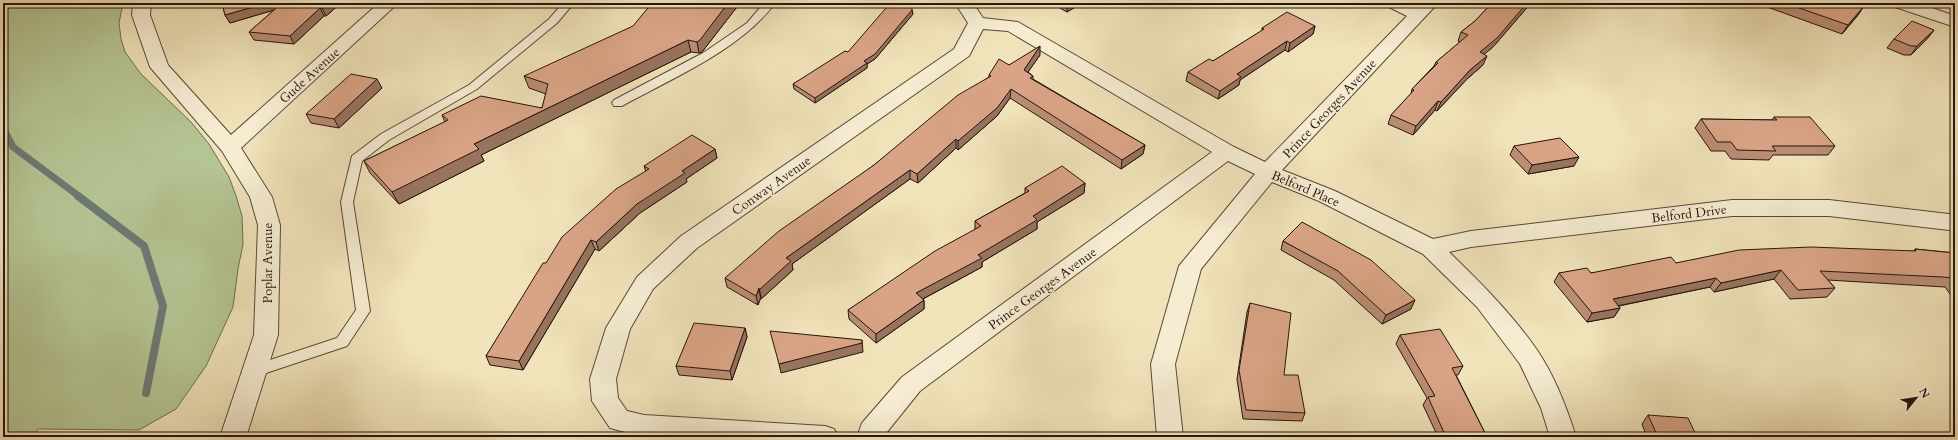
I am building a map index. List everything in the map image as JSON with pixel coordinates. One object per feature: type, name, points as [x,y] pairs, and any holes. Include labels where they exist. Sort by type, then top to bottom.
[{"type":"street","name":"Poplar Avenue","points":[[142,3],[141,15],[159,67],[230,147],[261,196],[269,225],[266,335],[233,437]]},
{"type":"street","name":"Gude Avenue","points":[[230,147],[389,3]]},
{"type":"street","points":[[964,3],[976,23]]},
{"type":"street","points":[[1395,3],[1423,8]]},
{"type":"street","points":[[1901,3],[1955,22]]},
{"type":"street","name":"Prince Georges Avenue","points":[[1170,437],[1163,364],[1190,266],[1268,172],[1423,8]]},
{"type":"street","name":"Belford Place","points":[[976,23],[1012,26],[1227,152],[1268,172],[1327,196],[1431,248],[1486,301],[1529,358],[1554,408],[1563,437]]},
{"type":"street","name":"Conway Avenue","points":[[826,437],[644,426],[619,420],[605,401],[602,379],[618,328],[645,283],[689,242],[962,52],[976,23]]},
{"type":"street","name":"Prince Georges Avenue","points":[[870,437],[871,431],[911,384],[1227,152]]},
{"type":"street","name":"Belford Drive","points":[[1431,248],[1471,239],[1732,208],[1829,208],[1949,222]]},
{"type":"lane","points":[[254,371],[342,342],[363,311],[347,202],[356,159],[384,137],[473,86],[553,21],[569,3]]},
{"type":"lane","points":[[618,103],[707,55],[751,25],[770,3]]},
{"type":"green space","points":[[3,3],[123,3],[119,23],[121,39],[125,52],[141,74],[191,122],[209,144],[229,177],[236,196],[242,216],[243,244],[233,307],[206,366],[176,409],[139,430],[38,429],[32,437],[3,437]]},
{"type":"building","points":[[222,3],[267,3],[225,15]]},
{"type":"building","points":[[282,3],[328,3],[320,8],[290,36],[249,32]]},
{"type":"building","points":[[652,3],[728,3],[697,42],[688,40],[474,144],[479,149],[392,192],[364,161],[448,120],[442,115],[481,96],[542,108],[548,84],[524,76],[633,26]]},
{"type":"building","points":[[885,3],[912,3],[912,10],[875,54],[864,61],[867,63],[815,98],[793,84],[845,51],[848,52],[886,8]]},
{"type":"building","points":[[1492,3],[1527,3],[1497,38],[1480,52],[1487,56],[1470,70],[1441,102],[1438,101],[1416,126],[1391,115],[1414,90],[1412,89],[1438,63],[1436,62],[1468,35],[1461,32],[1475,21]]},
{"type":"building","points":[[1785,3],[1854,3],[1864,6],[1848,25]]},
{"type":"building","points":[[1287,12],[1315,26],[1290,43],[1287,41],[1237,74],[1241,77],[1220,91],[1188,72],[1209,59],[1213,61],[1264,29],[1262,28]]},
{"type":"building","points":[[1912,21],[1934,30],[1917,46],[1911,46],[1894,39]]},
{"type":"building","points":[[1040,46],[1024,70],[1033,76],[1030,78],[1145,145],[1122,160],[1011,89],[997,108],[958,141],[956,139],[917,174],[910,170],[786,258],[791,261],[759,290],[759,288],[756,296],[725,278],[779,231],[874,165],[958,95],[991,76],[989,75],[999,59],[1009,65]]},
{"type":"building","points":[[351,74],[377,79],[334,119],[306,114]]},
{"type":"building","points":[[1774,117],[1810,117],[1835,146],[1772,146],[1776,151],[1737,150],[1731,142],[1717,142],[1701,119],[1777,120]]},
{"type":"building","points":[[692,135],[715,149],[682,171],[685,173],[637,204],[596,242],[591,240],[519,361],[486,356],[543,263],[546,263],[562,237],[616,189],[649,169],[644,166]]},
{"type":"building","points":[[1560,138],[1579,157],[1532,165],[1514,146]]},
{"type":"building","points":[[1062,166],[1085,183],[1033,216],[1037,220],[978,255],[982,258],[916,293],[924,300],[876,334],[848,310],[935,251],[981,226],[975,221],[1029,191],[1025,188]]},
{"type":"building","points":[[1302,222],[1371,260],[1415,300],[1386,315],[1338,271],[1283,241]]},
{"type":"building","points":[[1811,247],[1916,251],[1915,249],[1955,253],[1955,279],[1942,277],[1820,271],[1835,288],[1798,290],[1781,270],[1721,283],[1716,278],[1613,299],[1620,308],[1592,313],[1559,273],[1587,268],[1591,273],[1671,257],[1676,263],[1739,250]]},
{"type":"building","points":[[1250,303],[1291,313],[1284,375],[1298,375],[1305,413],[1246,410],[1239,370]]},
{"type":"building","points":[[694,323],[745,328],[730,371],[676,366]]},
{"type":"building","points":[[1440,329],[1463,366],[1452,368],[1487,437],[1446,437],[1428,397],[1435,396],[1400,335]]},
{"type":"building","points":[[770,331],[862,340],[862,343],[779,364]]},
{"type":"building","points":[[1648,415],[1688,418],[1697,437],[1658,437]]},
{"type":"waterway","points":[[3,128],[13,147],[80,197]]},
{"type":"waterway","points":[[78,196],[144,246],[163,306],[146,393]]}]
